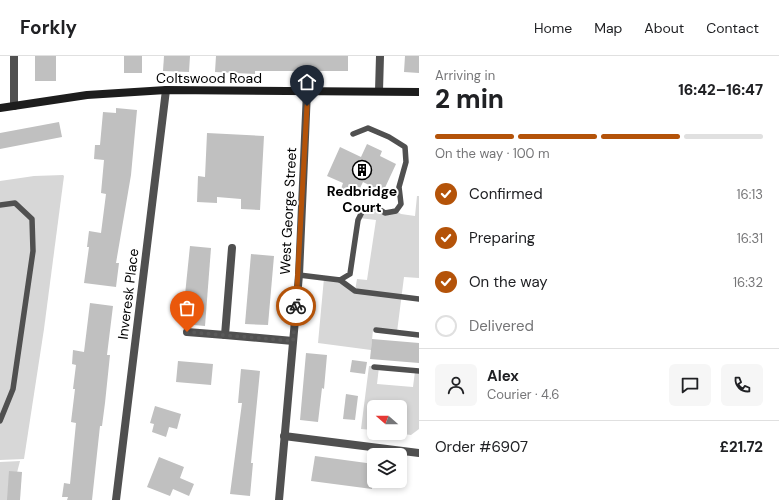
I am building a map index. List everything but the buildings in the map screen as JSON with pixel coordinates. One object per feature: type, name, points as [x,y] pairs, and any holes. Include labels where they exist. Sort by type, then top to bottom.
[{"type":"main road","name":"Coltswood Road","points":[[0,108],[87,95],[166,90],[419,92]]},
{"type":"street","points":[[14,56],[14,106]]},
{"type":"street","points":[[379,91],[380,56]]},
{"type":"street","name":"Inveresk Place","points":[[116,500],[166,90]]},
{"type":"street","name":"West George Street","points":[[279,500],[299,275],[307,91]]},
{"type":"street","points":[[225,335],[232,248]]},
{"type":"street","points":[[187,332],[293,341]]},
{"type":"street","points":[[284,436],[419,453]]},
{"type":"lane","points":[[340,280],[350,274],[358,220],[362,212],[376,207],[385,213],[396,211],[401,204],[399,187],[406,162],[405,147],[389,137],[368,128],[353,134]]},
{"type":"lane","points":[[0,205],[15,203],[32,220],[33,251],[13,389],[0,421]]},
{"type":"lane","points":[[299,275],[340,280],[355,291],[419,299]]},
{"type":"lane","points":[[376,330],[419,334]]},
{"type":"lane","points":[[374,367],[419,371]]},
{"type":"shaded area","points":[[63,175],[44,329],[24,459],[0,460],[0,181],[34,176]]},
{"type":"shaded area","points":[[417,196],[419,196],[419,278],[404,277],[397,332],[373,330],[371,350],[318,343],[324,278],[340,280],[355,291],[357,279],[367,280],[376,220],[359,218],[362,212],[376,207],[385,213],[396,211],[401,214],[415,216]]},
{"type":"shaded area","points":[[369,366],[379,367],[377,384],[413,387],[415,371],[419,371],[419,429],[411,435],[407,435],[407,400],[367,400],[367,429],[361,429]]},
{"type":"shaded area","points":[[20,461],[10,500],[0,500],[0,462]]},
{"type":"way so far","points":[[187,332],[293,341],[296,306]]},
{"type":"place","name":"Redbridge Court","points":[[362,170]]},
{"type":"route","points":[[296,306],[299,275],[307,106]]}]
